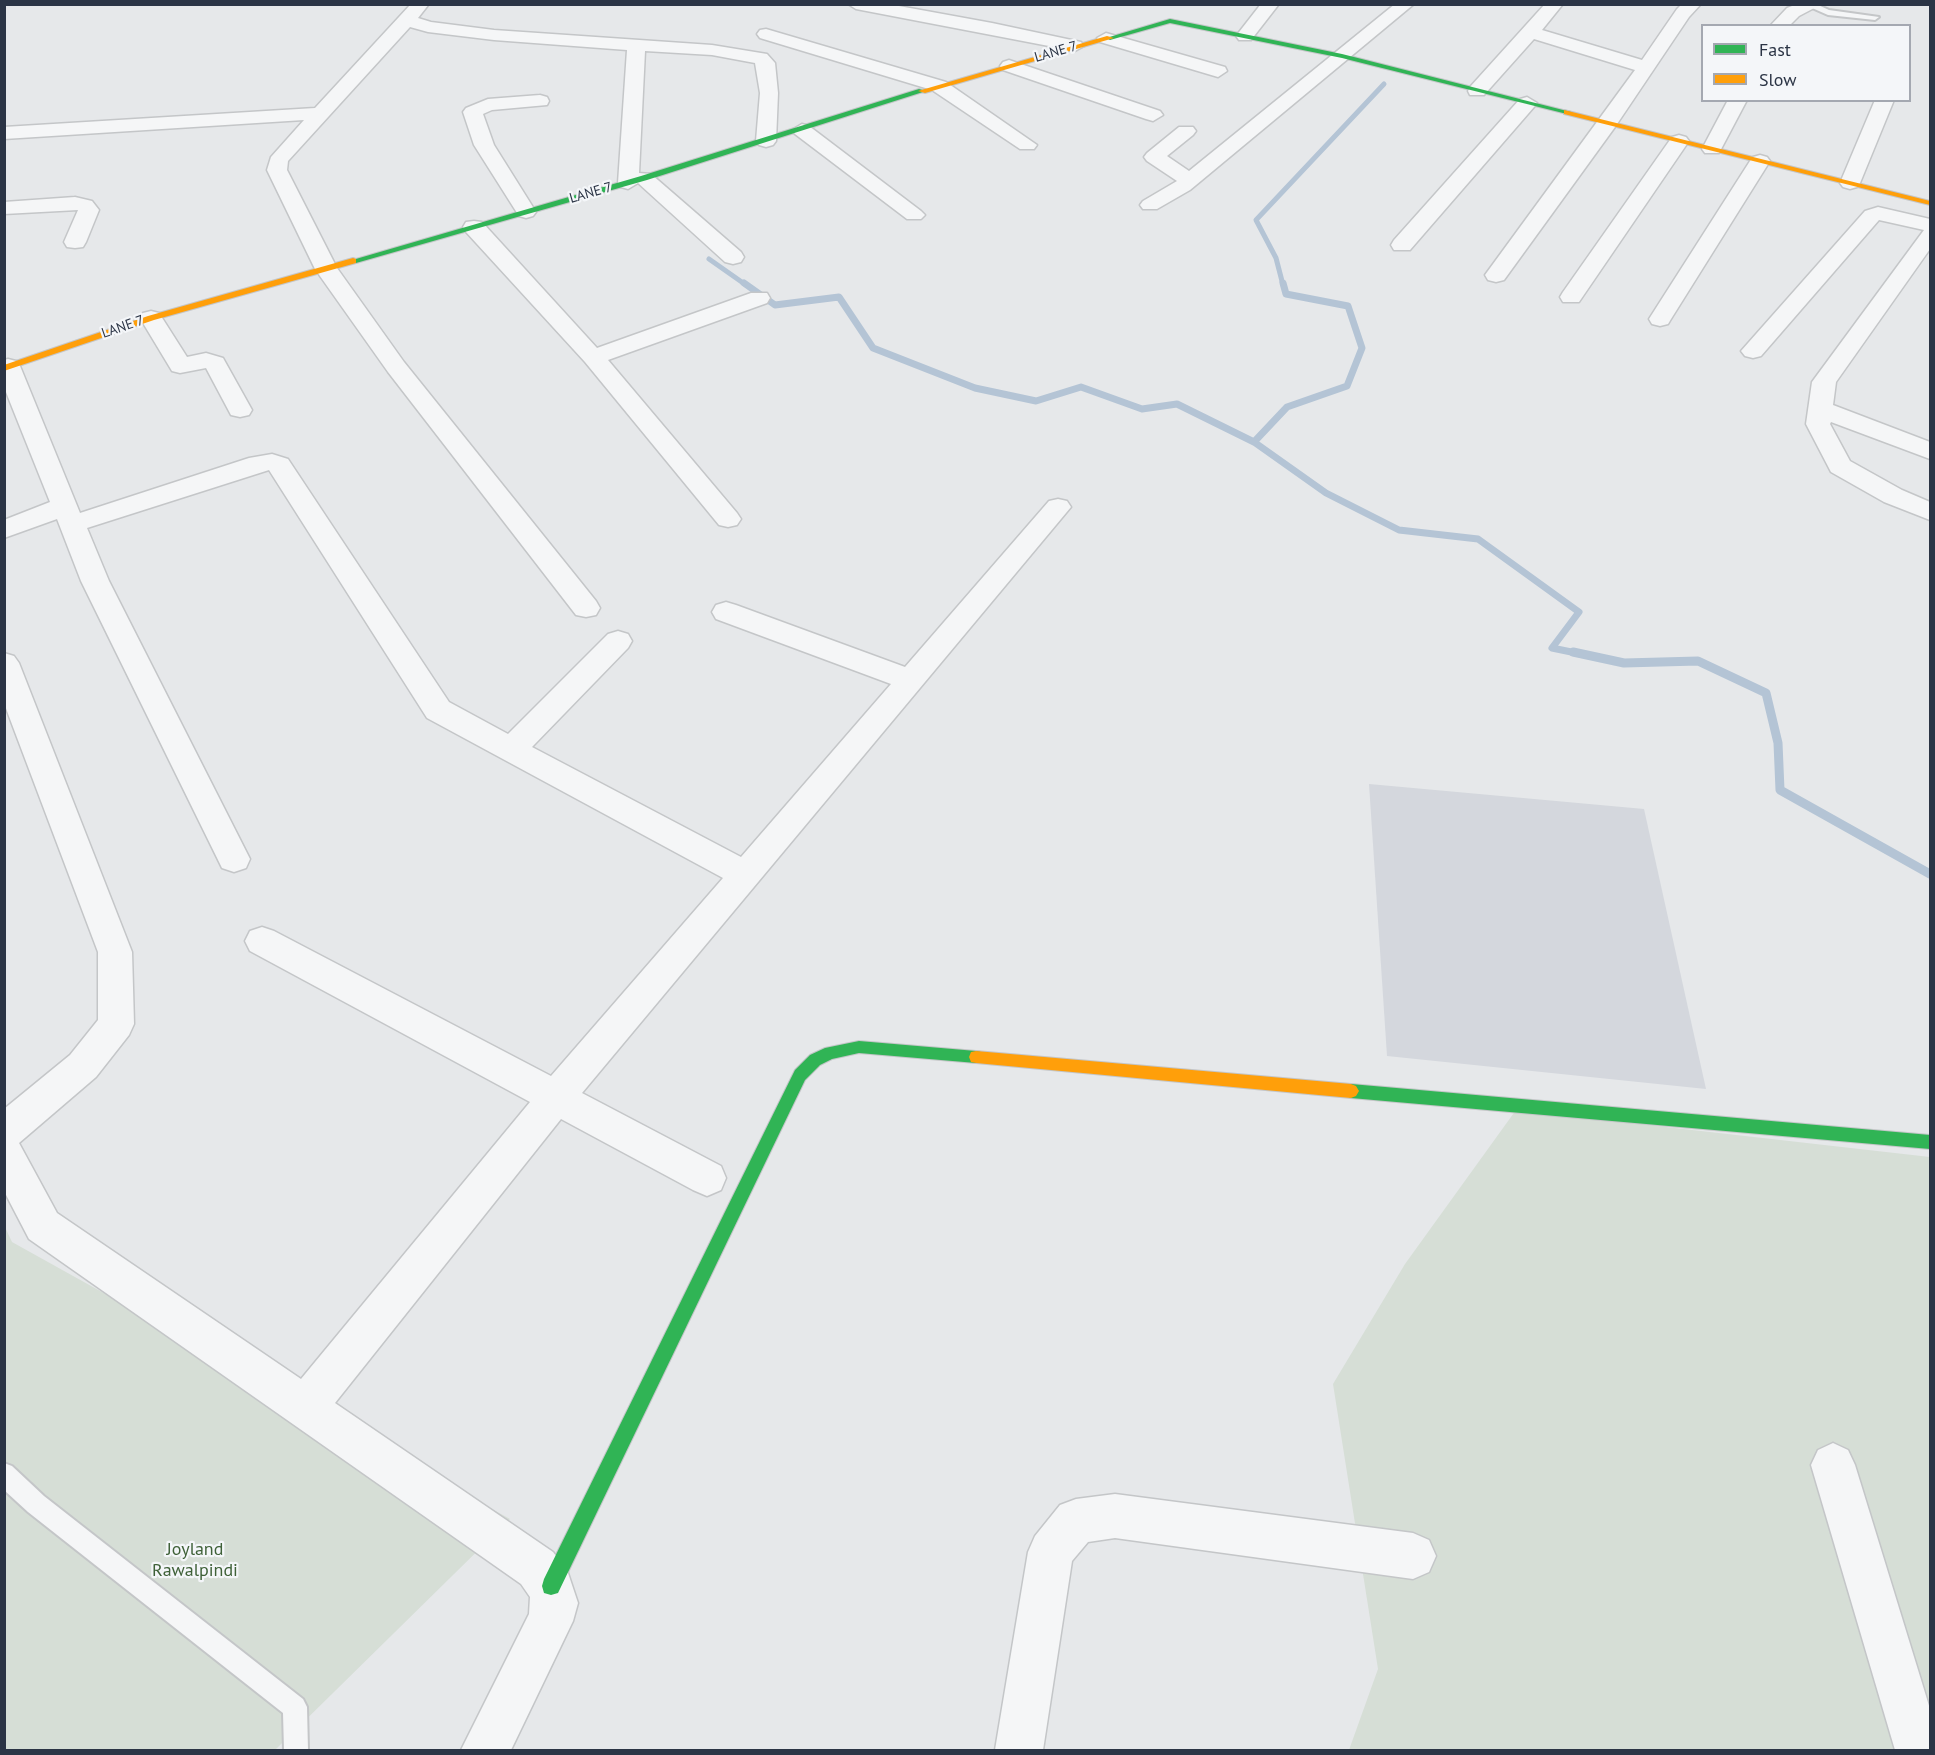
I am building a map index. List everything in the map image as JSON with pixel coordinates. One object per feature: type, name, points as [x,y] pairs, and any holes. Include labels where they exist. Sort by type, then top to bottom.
[{"type":"street","points":[[422,4],[278,161],[277,170],[326,269],[396,367],[586,608]]},
{"type":"street","points":[[1271,4],[1245,36],[1342,56],[1930,203]]},
{"type":"street","points":[[1150,205],[1190,180],[1406,4]]},
{"type":"street","points":[[1477,91],[1555,4]]},
{"type":"street","points":[[1496,274],[1608,123],[1683,13],[1693,4]]},
{"type":"street","points":[[866,5],[1075,46]]},
{"type":"street","points":[[1780,24],[1793,12],[1808,5]]},
{"type":"street","points":[[408,20],[428,27],[494,35],[724,51],[761,58],[766,63],[770,93],[766,141]]},
{"type":"street","name":"LANE 7","points":[[6,367],[151,318],[636,180],[1075,46],[1177,21],[1245,36]]},
{"type":"street","points":[[1531,32],[1646,67]]},
{"type":"street","points":[[766,34],[939,86],[1027,145]]},
{"type":"street","points":[[1107,38],[1218,71]]},
{"type":"street","points":[[636,45],[636,180],[733,257]]},
{"type":"street","points":[[1009,66],[1153,115]]},
{"type":"street","points":[[526,212],[484,145],[473,112],[488,105],[540,101]]},
{"type":"street","points":[[1712,149],[1737,102]]},
{"type":"street","points":[[1850,183],[1884,102]]},
{"type":"street","points":[[1402,245],[1527,103]]},
{"type":"street","points":[[4,133],[322,112]]},
{"type":"street","points":[[802,130],[914,215]]},
{"type":"street","points":[[1186,131],[1154,157],[1190,180]]},
{"type":"street","points":[[1571,297],[1679,141]]},
{"type":"street","points":[[1660,319],[1760,161]]},
{"type":"street","points":[[4,208],[75,203],[85,205],[89,210],[75,242]]},
{"type":"street","points":[[1754,351],[1872,216],[1878,213],[1930,225]]},
{"type":"street","points":[[474,227],[593,357],[728,519]]},
{"type":"street","points":[[1927,247],[1824,382],[1818,424],[1840,466],[1893,496],[1930,512]]},
{"type":"street","points":[[593,357],[759,298]]},
{"type":"street","points":[[151,318],[180,366],[206,360],[215,363],[240,410]]},
{"type":"street","points":[[6,367],[95,581],[234,859]]},
{"type":"street","points":[[1820,409],[1930,451]]},
{"type":"street","points":[[4,530],[69,515],[258,463],[272,462],[279,465],[438,710],[746,874]]},
{"type":"street","points":[[306,1406],[557,1096],[1059,507]]},
{"type":"street","points":[[726,612],[911,680]]},
{"type":"street","points":[[511,749],[618,641]]},
{"type":"street","points":[[4,663],[115,952],[116,1014],[116,1024],[83,1066],[4,1132]]},
{"type":"street","points":[[262,941],[708,1178]]},
{"type":"street","points":[[551,1586],[801,1075],[815,1060],[830,1053],[859,1047],[1930,1142]]},
{"type":"street","points":[[4,1152],[43,1226],[537,1568],[551,1586],[555,1603],[550,1621],[485,1750]]},
{"type":"street","points":[[1833,1465],[1919,1750]]},
{"type":"street","points":[[1019,1750],[1051,1552],[1076,1521],[1115,1516],[1413,1556]]},
{"type":"lane","points":[[1808,5],[1828,12],[1875,17]]},
{"type":"lane","points":[[4,1474],[36,1504],[295,1707],[296,1750]]},
{"type":"shaded area","points":[[1369,784],[1644,809],[1706,1089],[1387,1056]]},
{"type":"green space","points":[[1516,1110],[1930,1157],[1930,1750],[1349,1750],[1378,1669],[1333,1384],[1405,1264]]},
{"type":"green space","name":"Joyland Rawalpindi","points":[[4,1225],[12,1242],[510,1519],[275,1750],[5,1750]]},
{"type":"waterway","points":[[1283,285],[1276,258],[1256,220],[1384,84]]},
{"type":"waterway","points":[[709,259],[746,285]]},
{"type":"waterway","points":[[744,283],[775,305],[839,297],[873,348],[975,388],[1036,401],[1081,387],[1142,409],[1177,404],[1254,442]]},
{"type":"waterway","points":[[1254,442],[1287,407],[1347,386],[1362,348],[1348,306],[1286,294],[1283,283]]},
{"type":"waterway","points":[[1254,442],[1326,493],[1399,530],[1478,539],[1579,612],[1552,648],[1581,654]]},
{"type":"waterway","points":[[1573,652],[1624,663],[1698,661],[1766,693],[1778,743],[1780,790],[1930,874]]},
{"type":"traffic: fast","points":[[1110,38],[1170,21],[1342,56],[1567,112]]},
{"type":"traffic: fast","points":[[353,261],[644,178],[922,91]]},
{"type":"traffic: fast","points":[[551,1586],[800,1075],[815,1060],[830,1053],[859,1047],[976,1057]]},
{"type":"traffic: fast","points":[[1351,1091],[1930,1142]]},
{"type":"traffic: slow","points":[[922,91],[1110,38]]},
{"type":"traffic: slow","points":[[1567,112],[1930,203]]},
{"type":"traffic: slow","points":[[4,368],[151,318],[353,261]]},
{"type":"traffic: slow","points":[[976,1057],[1351,1091]]}]
